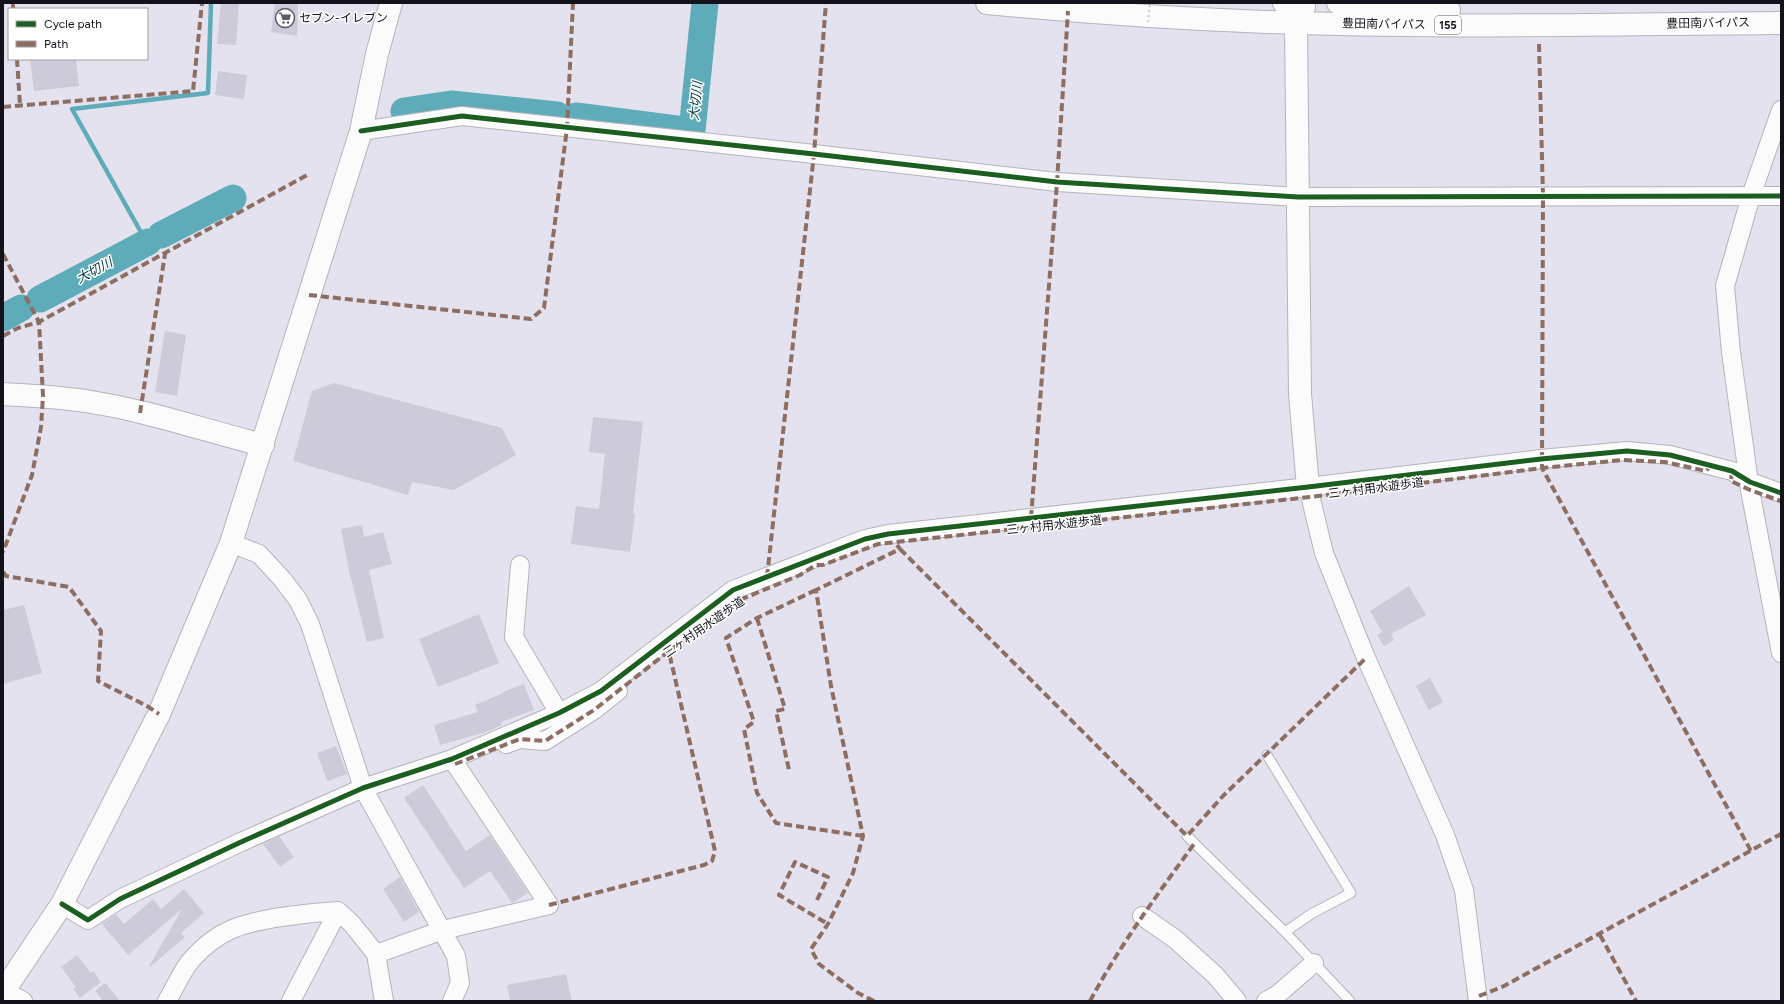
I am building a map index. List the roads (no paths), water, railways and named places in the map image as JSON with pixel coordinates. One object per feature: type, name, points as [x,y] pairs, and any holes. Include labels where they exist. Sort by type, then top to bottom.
[{"type":"main road","points":[[4,992],[62,904],[159,714],[231,543],[361,131],[377,54],[391,3]]},
{"type":"main road","name":"豊田南バイパス","points":[[987,3],[1068,11],[1297,10],[1555,25],[1781,23]]},
{"type":"main road","points":[[1338,3],[1349,7],[1509,12],[1555,25]]},
{"type":"main road","points":[[1297,10],[1300,394],[1309,492]]},
{"type":"main road","points":[[3,394],[43,396],[92,402],[263,445]]},
{"type":"street","points":[[1781,110],[1751,196],[1725,286],[1732,352],[1750,486],[1781,653]]},
{"type":"street","points":[[361,131],[462,116],[1057,182],[1298,197],[1781,196]]},
{"type":"street","points":[[62,904],[88,920],[120,899],[363,788],[453,762],[559,713],[601,690],[734,590],[865,539],[888,534],[1309,492],[1541,459],[1627,451],[1670,455],[1732,471],[1750,486],[1781,501]]},
{"type":"street","points":[[1750,486],[1781,493]]},
{"type":"street","points":[[1309,492],[1324,553],[1366,658],[1445,835],[1464,890],[1478,1001]]},
{"type":"street","name":"三ヶ村用水遊歩道","points":[[453,762],[520,739],[545,741],[594,710],[669,651],[742,599],[800,575],[816,565],[823,565],[878,544],[1309,492]]},
{"type":"street","points":[[231,543],[259,554],[283,580],[298,600],[310,624],[363,788],[443,930],[456,956],[460,983],[452,1001]]},
{"type":"street","points":[[520,566],[514,637],[559,713]]},
{"type":"street","points":[[376,954],[443,930],[549,905],[453,762]]},
{"type":"street","points":[[291,1001],[338,911]]},
{"type":"street","points":[[167,1001],[191,960],[210,942],[229,930],[254,922],[315,912],[338,911],[352,924],[376,954],[384,1001]]},
{"type":"street","points":[[1142,916],[1175,939],[1215,975],[1237,1001]]},
{"type":"street","points":[[1266,1001],[1277,995],[1314,964]]},
{"type":"street","points":[[4,992],[23,1001]]},
{"type":"lane","points":[[1267,755],[1351,893],[1311,914],[1285,932]]},
{"type":"lane","points":[[1187,836],[1285,932],[1350,1001]]},
{"type":"waterway","points":[[147,243],[72,109],[208,93],[211,3]]},
{"type":"waterway","name":"大切川","points":[[576,116],[692,131],[705,3]]},
{"type":"waterway","name":"大切川","points":[[404,111],[451,104],[557,115]]},
{"type":"waterway","name":"大切川","points":[[161,235],[233,198]]},
{"type":"waterway","name":"大切川","points":[[40,299],[148,242]]},
{"type":"waterway","name":"大切川","points":[[3,318],[21,308]]},
{"type":"place","name":"セブン-イレブン","points":[[285,18]]}]
